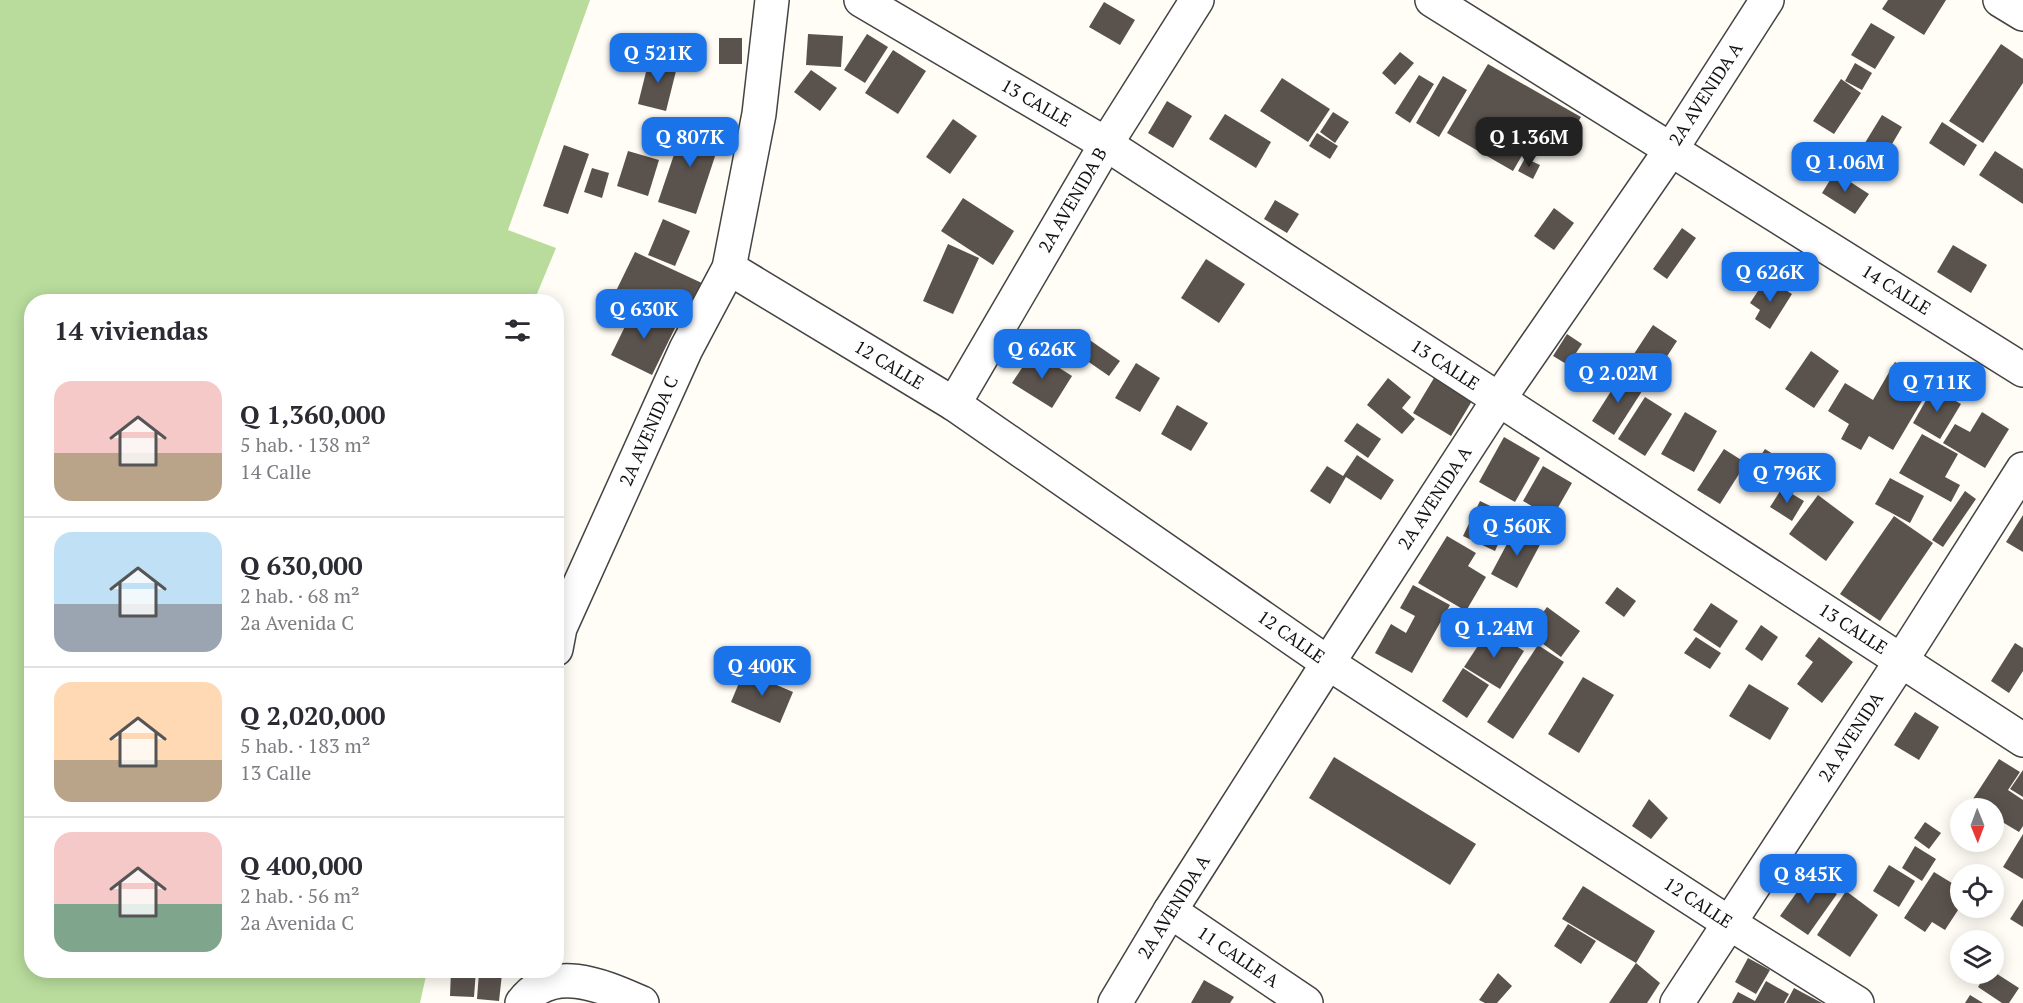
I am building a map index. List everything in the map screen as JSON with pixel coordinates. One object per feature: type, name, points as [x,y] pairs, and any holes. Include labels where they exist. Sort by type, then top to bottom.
[{"type":"street","name":"2A AVENIDA C","points":[[564,619],[676,371],[729,268],[759,114],[772,0]]},
{"type":"street","name":"13 CALLE","points":[[861,0],[1106,144],[2023,740]]},
{"type":"street","name":"2A AVENIDA B","points":[[954,404],[1106,144],[1197,0]]},
{"type":"street","name":"14 CALLE","points":[[1432,0],[1672,148],[2023,370]]},
{"type":"street","name":"2A AVENIDA A","points":[[1115,1003],[1170,911],[1499,399],[1672,148],[1767,0]]},
{"type":"street","points":[[2000,0],[2023,14]]},
{"type":"street","name":"12 CALLE","points":[[729,268],[954,404],[1328,663],[1729,923],[1857,1003]]},
{"type":"street","name":"2A AVENIDA","points":[[1677,1003],[1901,661],[2023,469]]},
{"type":"street","name":"11 CALLE A","points":[[1170,911],[1306,1003]]},
{"type":"street","points":[[533,987],[560,981],[585,981],[642,1003]]},
{"type":"green space","points":[[0,0],[590,0],[508,230],[556,248],[537,294],[24,294],[24,978],[425,978],[420,1003],[0,1003]]},
{"type":"building","points":[[1888,0],[1946,0],[1924,35],[1882,9]]},
{"type":"building","points":[[1104,2],[1135,20],[1120,45],[1089,27]]},
{"type":"building","points":[[1871,23],[1895,37],[1875,69],[1851,55]]},
{"type":"building","points":[[808,34],[843,36],[841,67],[806,65]]},
{"type":"building","points":[[867,34],[888,47],[865,83],[844,70]]},
{"type":"building","points":[[719,38],[742,38],[742,64],[719,64]]},
{"type":"building","points":[[2001,44],[2023,59],[2023,83],[1983,143],[1949,121]]},
{"type":"building","points":[[893,50],[926,71],[898,114],[865,93]]},
{"type":"building","points":[[1400,52],[1414,63],[1395,85],[1382,73]]},
{"type":"building","points":[[650,56],[678,63],[666,111],[638,104]]},
{"type":"building","points":[[1855,63],[1872,73],[1862,90],[1845,81]]},
{"type":"building","points":[[1488,64],[1581,117],[1559,154],[1532,138],[1513,171],[1447,133]]},
{"type":"building","points":[[811,70],[837,88],[820,111],[794,92]]},
{"type":"building","points":[[1419,75],[1434,84],[1410,123],[1395,113]]},
{"type":"building","points":[[1443,76],[1467,90],[1439,137],[1416,123]]},
{"type":"building","points":[[1282,78],[1330,109],[1308,142],[1260,111]]},
{"type":"building","points":[[1841,79],[1861,93],[1834,134],[1813,121]]},
{"type":"building","points":[[1167,101],[1192,116],[1173,148],[1148,133]]},
{"type":"building","points":[[1333,112],[1349,122],[1335,143],[1320,132]]},
{"type":"building","points":[[1225,114],[1271,142],[1256,168],[1209,139]]},
{"type":"building","points":[[1882,115],[1902,127],[1881,163],[1860,151]]},
{"type":"building","points":[[953,119],[977,136],[950,174],[926,157]]},
{"type":"building","points":[[685,122],[722,135],[696,214],[658,202]]},
{"type":"building","points":[[1942,122],[1977,145],[1964,166],[1929,143]]},
{"type":"building","points":[[1317,133],[1338,146],[1330,159],[1309,146]]},
{"type":"building","points":[[564,145],[589,154],[568,214],[543,206]]},
{"type":"building","points":[[628,151],[659,160],[648,196],[617,186]]},
{"type":"building","points":[[1995,151],[2023,169],[2023,204],[1979,175]]},
{"type":"building","points":[[1525,158],[1540,165],[1533,179],[1518,171]]},
{"type":"building","points":[[592,168],[609,173],[602,198],[584,192]]},
{"type":"building","points":[[1835,172],[1869,194],[1855,214],[1822,193]]},
{"type":"building","points":[[963,198],[1014,231],[993,265],[941,231]]},
{"type":"building","points":[[1275,200],[1299,214],[1287,233],[1264,219]]},
{"type":"building","points":[[1554,208],[1574,223],[1554,250],[1534,236]]},
{"type":"building","points":[[663,219],[690,231],[675,266],[648,255]]},
{"type":"building","points":[[1682,228],[1696,238],[1667,279],[1653,269]]},
{"type":"building","points":[[948,244],[979,258],[953,314],[923,301]]},
{"type":"building","points":[[1953,245],[1987,265],[1971,293],[1937,272]]},
{"type":"building","points":[[635,252],[704,284],[685,323],[616,291]]},
{"type":"building","points":[[1206,259],[1245,284],[1219,323],[1181,298]]},
{"type":"building","points":[[1764,282],[1774,288],[1776,284],[1792,294],[1770,329],[1755,319],[1760,310],[1750,303]]},
{"type":"building","points":[[635,306],[676,326],[652,375],[611,355]]},
{"type":"building","points":[[1653,325],[1677,341],[1651,381],[1626,366]]},
{"type":"building","points":[[1081,334],[1120,361],[1109,376],[1070,349]]},
{"type":"building","points":[[1567,334],[1582,344],[1568,365],[1553,356]]},
{"type":"building","points":[[1033,351],[1072,376],[1052,408],[1012,383]]},
{"type":"building","points":[[1811,351],[1839,371],[1814,408],[1785,389]]},
{"type":"building","points":[[1895,362],[1932,384],[1893,450],[1869,436],[1861,450],[1841,439],[1849,424],[1828,411],[1845,383],[1873,400]]},
{"type":"building","points":[[1136,363],[1160,378],[1140,412],[1115,398]]},
{"type":"building","points":[[1622,374],[1644,388],[1614,435],[1592,421]]},
{"type":"building","points":[[1388,378],[1411,397],[1402,408],[1415,419],[1402,434],[1367,405]]},
{"type":"building","points":[[1434,378],[1472,401],[1451,436],[1413,413]]},
{"type":"building","points":[[1933,388],[1961,404],[1940,439],[1913,423]]},
{"type":"building","points":[[1645,397],[1672,414],[1645,456],[1618,439]]},
{"type":"building","points":[[1177,405],[1208,423],[1191,451],[1161,434]]},
{"type":"building","points":[[1685,412],[1717,431],[1694,472],[1661,454]]},
{"type":"building","points":[[1982,412],[2009,429],[1985,468],[1943,443],[1955,424],[1970,432]]},
{"type":"building","points":[[1357,423],[1381,439],[1368,458],[1344,441]]},
{"type":"building","points":[[1922,434],[1958,454],[1945,477],[1960,485],[1951,502],[1899,473]]},
{"type":"building","points":[[1504,437],[1540,458],[1515,502],[1479,482]]},
{"type":"building","points":[[1724,449],[1746,463],[1720,504],[1697,490]]},
{"type":"building","points":[[1765,449],[1790,465],[1776,486],[1751,470]]},
{"type":"building","points":[[1357,455],[1394,480],[1381,500],[1346,477],[1330,504],[1310,491],[1327,466],[1343,476]]},
{"type":"building","points":[[1543,466],[1572,483],[1552,518],[1523,501]]},
{"type":"building","points":[[1890,478],[1924,496],[1910,523],[1875,504]]},
{"type":"building","points":[[1782,488],[1804,501],[1792,521],[1770,507]]},
{"type":"building","points":[[1965,491],[1976,499],[1943,547],[1932,540]]},
{"type":"building","points":[[1818,495],[1854,522],[1826,561],[1789,534]]},
{"type":"building","points":[[1480,501],[1511,516],[1495,551],[1463,536]]},
{"type":"building","points":[[2023,515],[2023,552],[2006,542]]},
{"type":"building","points":[[1894,516],[1933,543],[1880,621],[1840,594]]},
{"type":"building","points":[[1517,525],[1543,539],[1517,588],[1491,574]]},
{"type":"building","points":[[1447,536],[1476,553],[1468,566],[1486,577],[1466,611],[1418,583]]},
{"type":"building","points":[[1413,585],[1450,605],[1412,673],[1375,653],[1391,624],[1406,633],[1415,616],[1400,608]]},
{"type":"building","points":[[1617,587],[1636,601],[1624,617],[1605,603]]},
{"type":"building","points":[[1711,603],[1738,621],[1720,648],[1693,630]]},
{"type":"building","points":[[1547,607],[1580,631],[1561,657],[1528,633]]},
{"type":"building","points":[[1761,625],[1778,637],[1762,661],[1745,649]]},
{"type":"building","points":[[1489,629],[1524,651],[1500,689],[1464,667]]},
{"type":"building","points":[[1696,637],[1721,653],[1710,669],[1684,653]]},
{"type":"building","points":[[1819,637],[1853,662],[1822,703],[1797,684],[1813,662],[1805,656]]},
{"type":"building","points":[[2015,643],[2023,648],[2023,671],[2009,693],[1991,681]]},
{"type":"building","points":[[1538,645],[1564,662],[1513,739],[1487,722]]},
{"type":"building","points":[[1463,668],[1489,685],[1467,718],[1442,701]]},
{"type":"building","points":[[744,671],[793,692],[780,723],[731,702]]},
{"type":"building","points":[[1583,677],[1614,695],[1579,753],[1548,734]]},
{"type":"building","points":[[1749,684],[1789,708],[1770,740],[1729,716]]},
{"type":"building","points":[[1915,712],[1939,727],[1919,760],[1894,745]]},
{"type":"building","points":[[1334,757],[1476,844],[1450,885],[1309,798]]},
{"type":"building","points":[[1999,759],[2020,772],[2008,790],[2023,800],[2023,826],[2019,832],[2004,823],[2004,798],[1974,798]]},
{"type":"building","points":[[2023,770],[2023,797],[2010,789]]},
{"type":"building","points":[[1649,799],[1668,818],[1651,839],[1632,826]]},
{"type":"building","points":[[1925,822],[1941,833],[1929,849],[1914,838]]},
{"type":"building","points":[[2023,834],[2023,879],[2004,868]]},
{"type":"building","points":[[1915,846],[1936,859],[1922,881],[1902,868]]},
{"type":"building","points":[[1889,865],[1915,881],[1899,907],[1873,891]]},
{"type":"building","points":[[1934,872],[1950,882],[1950,918],[1953,918],[1945,930],[1932,922],[1925,932],[1904,918]]},
{"type":"building","points":[[1809,875],[1837,894],[1808,935],[1780,916]]},
{"type":"building","points":[[1583,886],[1655,931],[1636,963],[1562,919]]},
{"type":"building","points":[[1846,891],[1878,915],[1850,957],[1817,935]]},
{"type":"building","points":[[2023,899],[2023,927],[2010,919]]},
{"type":"building","points":[[1568,924],[1596,941],[1581,964],[1554,946]]},
{"type":"building","points":[[1748,958],[1770,970],[1756,994],[1735,982]]},
{"type":"building","points":[[1636,963],[1660,983],[1647,1003],[1609,1003]]},
{"type":"building","points":[[1498,973],[1512,986],[1497,1003],[1485,1003],[1479,1000]]},
{"type":"building","points":[[451,978],[475,978],[474,997],[450,996]]},
{"type":"building","points":[[479,978],[502,978],[499,1001],[477,999]]},
{"type":"building","points":[[2004,978],[2019,988],[2009,1003],[2002,1003],[1978,987],[1980,984],[2004,984]]},
{"type":"building","points":[[1204,980],[1234,997],[1230,1003],[1191,1003]]},
{"type":"building","points":[[1766,981],[1789,994],[1784,1003],[1732,1003],[1738,992],[1755,1001]]},
{"type":"building","points":[[1794,988],[1822,1003],[1786,1003]]},
{"type":"building","points":[[1970,995],[1983,1003],[1965,1003]]}]
